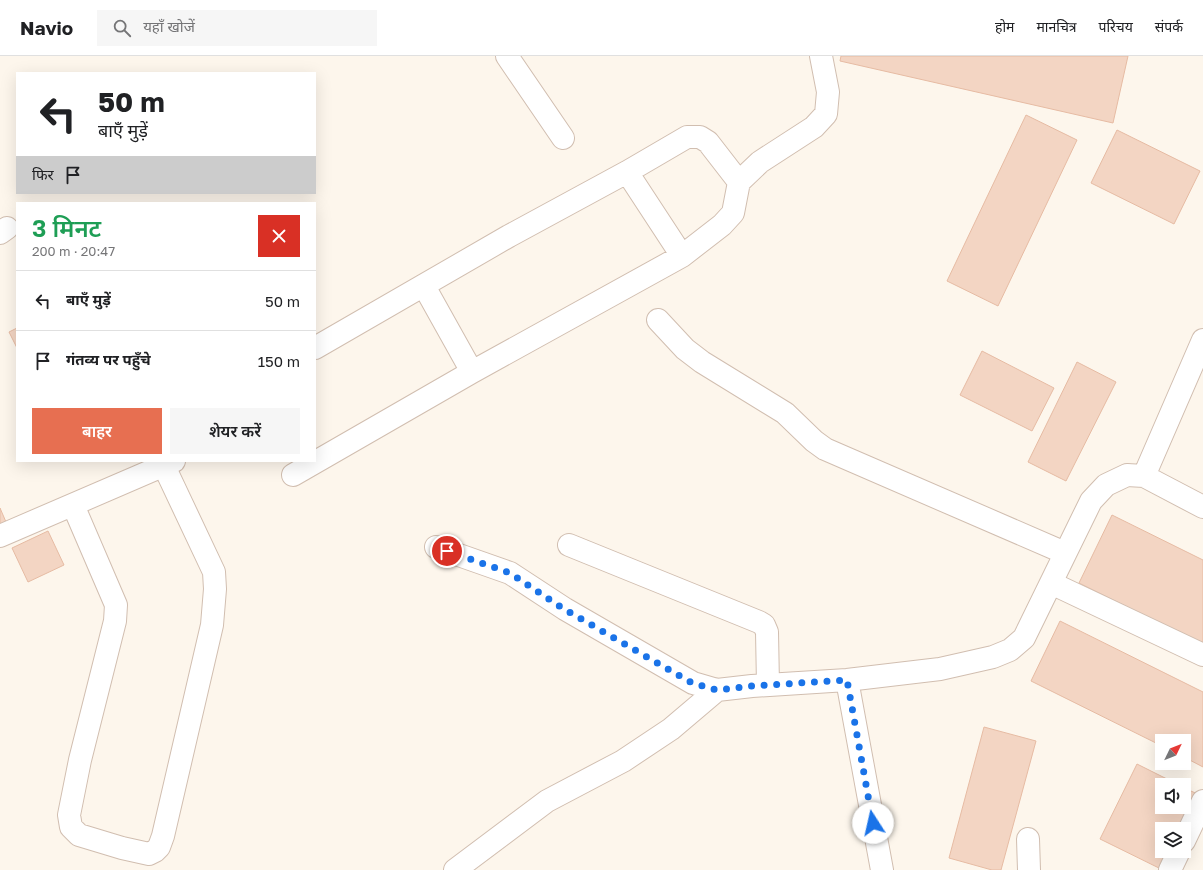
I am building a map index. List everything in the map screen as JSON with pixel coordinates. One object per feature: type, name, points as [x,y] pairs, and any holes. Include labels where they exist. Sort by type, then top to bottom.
[{"type":"street","points":[[507,56],[563,138]]},
{"type":"street","points":[[316,462],[472,372],[682,256],[722,225],[733,213],[739,182],[760,162],[814,127],[826,114],[828,92],[821,56]]},
{"type":"street","points":[[316,347],[509,236],[627,172],[687,136],[700,137],[708,142],[739,182]]},
{"type":"street","points":[[627,172],[682,256]]},
{"type":"street","points":[[424,286],[472,372]]},
{"type":"street","points":[[658,320],[684,349],[702,362],[785,413],[814,441],[825,449],[1065,553]]},
{"type":"street","points":[[1144,476],[1203,340]]},
{"type":"street","points":[[293,475],[316,462]]},
{"type":"street","points":[[0,536],[169,463],[214,572],[215,589],[212,626],[163,836],[159,847],[149,854],[122,848],[79,835],[71,827],[69,815],[80,760],[115,621],[116,605],[73,505]]},
{"type":"street","points":[[436,547],[510,573],[564,609],[692,683],[717,690],[847,680],[940,669],[993,656],[1010,650],[1024,638],[1091,501],[1106,485],[1128,475],[1144,476],[1203,507]]},
{"type":"street","points":[[568,545],[759,622],[764,626],[767,632],[768,685]]},
{"type":"street","points":[[1051,583],[1203,655]]},
{"type":"street","points":[[847,680],[882,870]]},
{"type":"street","points":[[455,870],[547,801],[623,761],[671,729],[717,690]]},
{"type":"street","points":[[1191,826],[1203,801]]},
{"type":"street","points":[[1028,839],[1029,870]]},
{"type":"street","points":[[1170,870],[1176,858]]},
{"type":"building","points":[[841,56],[1128,56],[1113,123],[840,61]]},
{"type":"building","points":[[1026,115],[1077,140],[998,306],[947,281]]},
{"type":"building","points":[[1117,130],[1200,171],[1174,224],[1091,183]]},
{"type":"building","points":[[16,328],[16,346],[9,332]]},
{"type":"building","points":[[982,351],[1054,388],[1032,431],[960,395]]},
{"type":"building","points":[[1077,362],[1116,382],[1066,481],[1028,462]]},
{"type":"building","points":[[0,508],[6,522],[0,524]]},
{"type":"building","points":[[1112,515],[1203,560],[1203,645],[1079,583]]},
{"type":"building","points":[[48,531],[64,565],[28,582],[12,548]]},
{"type":"building","points":[[1060,621],[1203,692],[1203,767],[1191,761],[1191,734],[1155,734],[1155,743],[1031,681]]},
{"type":"building","points":[[984,727],[1036,741],[1001,870],[992,870],[949,858]]},
{"type":"building","points":[[1137,764],[1165,778],[1155,778],[1155,814],[1190,814],[1186,822],[1155,822],[1155,858],[1169,858],[1163,870],[1100,839]]},
{"type":"building","points":[[1191,791],[1200,795],[1191,813]]},
{"type":"route","points":[[447,551],[510,573],[564,609],[692,683],[717,690],[752,686],[847,680],[873,823]]}]
